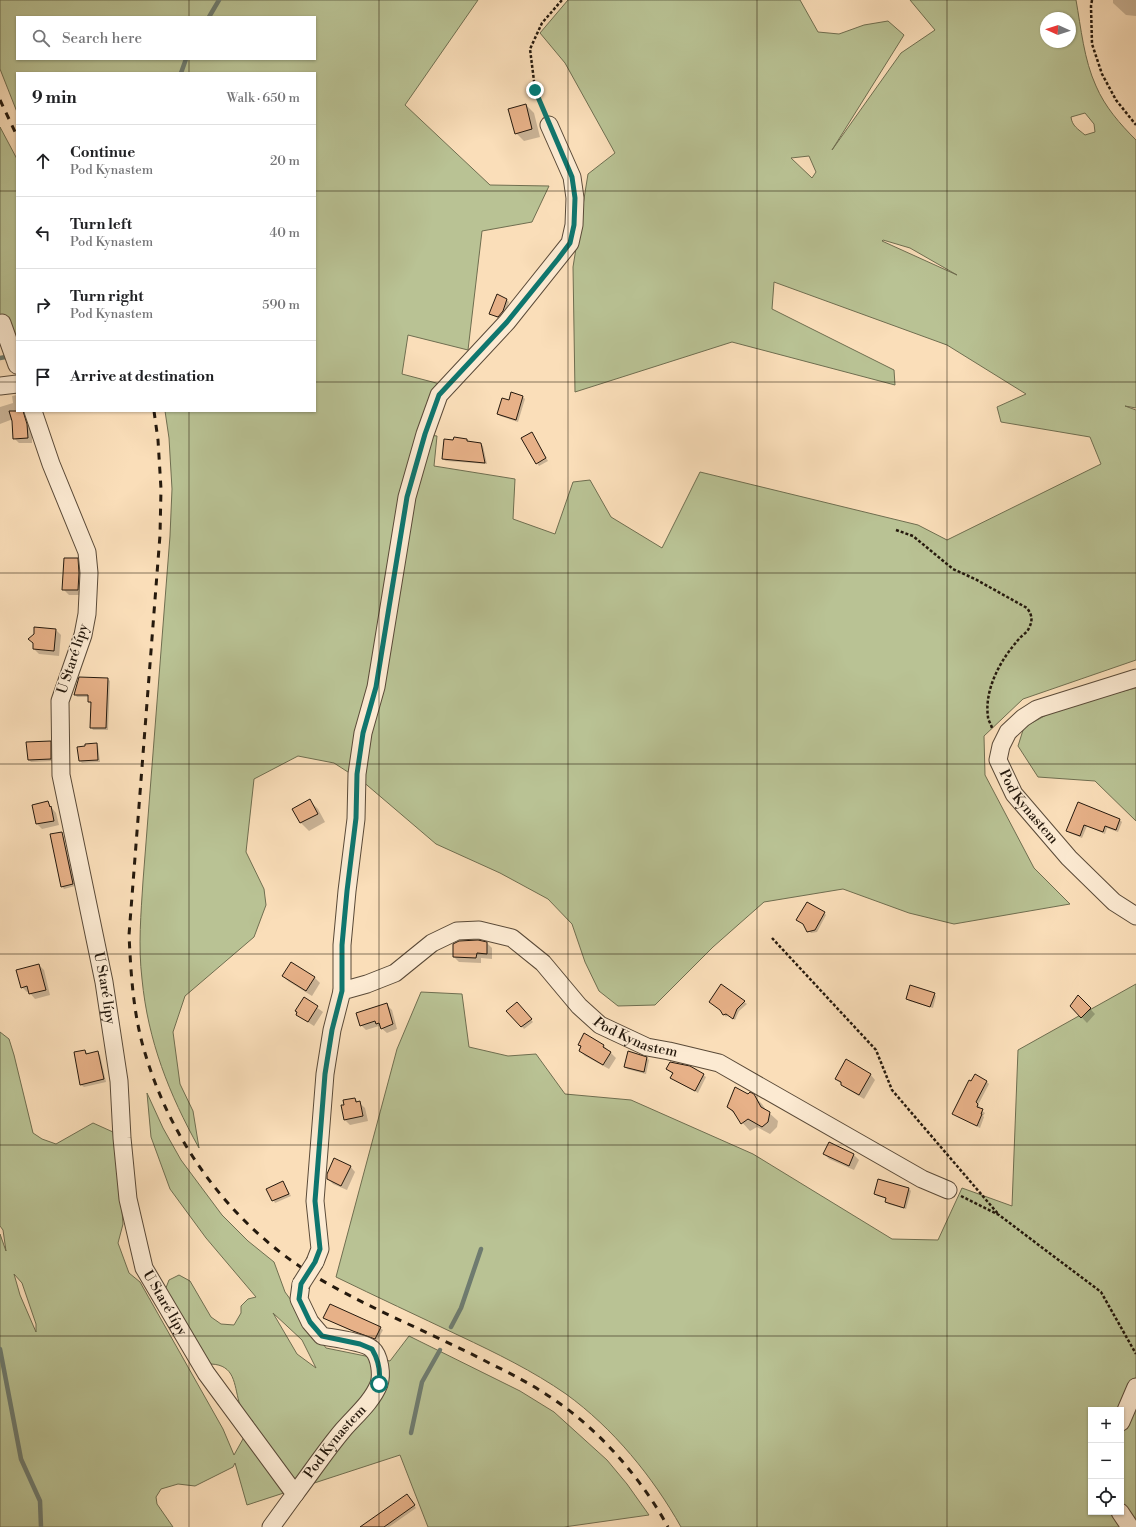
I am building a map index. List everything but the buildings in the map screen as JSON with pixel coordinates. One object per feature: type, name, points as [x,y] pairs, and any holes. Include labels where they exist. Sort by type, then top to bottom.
[{"type":"street","name":"Pod Kynastem","points":[[295,1494],[342,1431],[371,1398],[379,1384],[381,1374],[376,1356],[372,1349],[360,1344],[322,1336],[310,1322],[299,1299],[301,1284],[315,1262],[320,1249],[315,1201],[325,1074],[332,1030],[342,991],[342,945],[356,818],[357,774],[363,733],[376,687],[407,497],[425,434],[439,395],[507,322],[570,243],[574,225],[575,198],[572,177],[549,125]]},
{"type":"street","points":[[2,323],[15,360]]},
{"type":"street","points":[[0,386],[16,384]]},
{"type":"street","name":"U Staré lípy","points":[[33,412],[51,464],[87,552],[89,572],[84,634],[60,701],[61,775],[104,982],[119,1081],[122,1138],[128,1199],[144,1268],[206,1373],[295,1494]]},
{"type":"street","name":"Pod Kynastem","points":[[1136,678],[1037,709],[1023,718],[1008,732],[1000,746],[998,760],[1014,794],[1069,858],[1114,902],[1136,916]]},
{"type":"street","name":"Pod Kynastem","points":[[342,991],[367,984],[395,973],[432,943],[457,931],[480,930],[512,938],[543,963],[579,1006],[600,1025],[648,1047],[669,1050],[719,1063],[922,1179],[948,1190]]},
{"type":"street","points":[[1124,1415],[1136,1387]]},
{"type":"street","points":[[271,1527],[295,1494]]},
{"type":"street","points":[[1122,1515],[1130,1527]]},
{"type":"path","points":[[549,125],[535,90],[530,49],[542,23],[562,0]]},
{"type":"path","points":[[1092,0],[1092,44],[1102,74],[1116,100],[1136,125]]},
{"type":"path","points":[[896,530],[913,536],[954,569],[1027,608],[1031,614],[1032,621],[1029,630],[1019,639],[999,667],[990,687],[988,718],[1000,746]]},
{"type":"path","points":[[772,938],[876,1050],[892,1090],[999,1215]]},
{"type":"path","points":[[948,1190],[999,1215],[1100,1292],[1136,1354]]},
{"type":"green space","points":[[0,0],[478,0],[405,105],[490,185],[549,186],[532,222],[482,231],[468,350],[408,335],[402,374],[440,384],[351,774],[334,763],[298,756],[254,779],[246,852],[264,889],[266,905],[254,937],[185,996],[173,1032],[180,1084],[193,1111],[199,1148],[169,1087],[155,1045],[145,1002],[140,954],[143,881],[170,536],[172,489],[169,438],[165,412],[316,412],[316,72],[16,72],[16,109],[0,69]]},
{"type":"green space","points":[[568,0],[800,0],[818,32],[839,34],[864,25],[888,21],[904,35],[832,150],[901,53],[935,30],[910,0],[1076,0],[1086,55],[1096,86],[1113,115],[1136,140],[1136,408],[1125,406],[1136,410],[1136,660],[1023,699],[984,736],[985,775],[1034,868],[1070,904],[954,924],[909,913],[843,889],[764,902],[713,947],[655,1005],[618,1006],[599,991],[585,962],[572,924],[548,899],[500,873],[436,844],[361,780],[413,496],[429,435],[437,436],[434,466],[515,479],[513,519],[555,534],[573,482],[590,480],[611,517],[662,548],[700,472],[918,525],[947,540],[1101,464],[1090,437],[1001,422],[997,407],[1026,394],[947,345],[774,282],[772,309],[894,370],[895,385],[732,342],[575,392],[573,267],[588,174],[615,153],[565,63],[540,33]],"holes":[[[1085,113],[1094,124],[1095,132],[1085,135],[1074,125],[1071,117]],[[809,156],[816,172],[812,178],[791,158]],[[883,240],[910,248],[957,275],[882,241]]]},
{"type":"green space","points":[[0,127],[16,157],[16,338],[0,335]]},
{"type":"green space","points":[[1136,688],[1136,821],[1095,781],[1038,777],[1018,746],[1024,727],[1065,705]]},
{"type":"green space","points":[[1136,984],[1136,1527],[681,1527],[658,1490],[631,1454],[600,1422],[566,1394],[527,1370],[474,1342],[336,1277],[397,1049],[421,992],[462,994],[469,1047],[508,1056],[536,1054],[565,1094],[631,1100],[753,1154],[892,1239],[938,1240],[962,1188],[1012,1206],[1018,1050]]},
{"type":"green space","points":[[0,1032],[9,1039],[33,1133],[42,1139],[56,1144],[93,1123],[113,1132],[120,1184],[123,1224],[118,1243],[129,1273],[140,1282],[223,1429],[234,1455],[253,1421],[247,1420],[229,1372],[219,1365],[211,1364],[164,1293],[169,1280],[179,1275],[190,1281],[211,1317],[221,1324],[234,1325],[241,1313],[241,1306],[248,1299],[256,1297],[206,1238],[170,1189],[151,1137],[147,1093],[163,1128],[181,1160],[222,1215],[248,1241],[274,1262],[285,1292],[326,1348],[390,1361],[409,1336],[520,1391],[554,1412],[607,1460],[627,1484],[649,1515],[564,1527],[428,1527],[400,1455],[247,1505],[235,1463],[233,1467],[195,1486],[178,1484],[161,1489],[156,1497],[157,1504],[173,1527],[0,1527],[0,1234],[6,1251],[3,1230],[0,1226]],"holes":[[[14,1274],[22,1283],[36,1324],[36,1332],[20,1295]],[[273,1313],[302,1340],[316,1368],[297,1354]]]},
{"type":"waterway","points":[[210,16],[219,0]]},
{"type":"waterway","points":[[181,72],[186,60]]},
{"type":"waterway","points":[[0,358],[11,356]]},
{"type":"waterway","points":[[451,1327],[461,1308],[481,1249]]},
{"type":"waterway","points":[[0,1349],[21,1459],[40,1501],[41,1527]]},
{"type":"waterway","points":[[411,1433],[422,1382],[440,1350]]},
{"type":"railway","points":[[0,100],[16,134]]},
{"type":"railway","points":[[154,412],[158,440],[161,489],[160,535],[129,935],[135,1009],[141,1038],[158,1089],[174,1124],[193,1157],[215,1188],[240,1217],[268,1243],[299,1266],[332,1286],[372,1307],[510,1373],[559,1403],[575,1415],[606,1443],[634,1475],[668,1527]]},
{"type":"route","points":[[379,1384],[381,1374],[379,1364],[372,1349],[360,1344],[322,1336],[310,1322],[299,1299],[301,1284],[315,1262],[320,1249],[315,1201],[325,1074],[332,1030],[342,991],[342,945],[356,818],[357,774],[363,733],[376,687],[407,497],[425,434],[439,395],[507,322],[570,243],[574,225],[575,198],[572,177],[535,90]]}]
